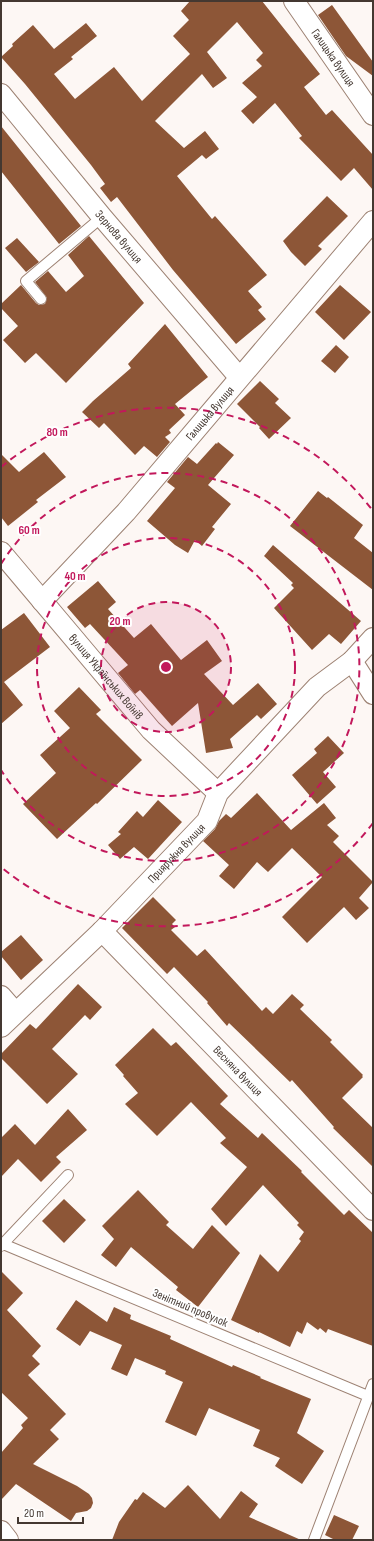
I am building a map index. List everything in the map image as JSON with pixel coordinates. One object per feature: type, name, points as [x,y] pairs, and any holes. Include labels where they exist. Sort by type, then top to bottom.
[{"type":"street","name":"Галицька вулиця","points":[[294,1],[373,115]]},
{"type":"street","name":"Зернова вулиця","points":[[1,94],[102,217],[239,378]]},
{"type":"street","name":"Галицька вулиця","points":[[42,601],[126,512],[373,221]]},
{"type":"street","name":"вулиця Українських Воїнів","points":[[1,552],[151,730],[218,793]]},
{"type":"street","name":"Прияружна вулиця","points":[[1,1027],[15,1012],[102,931],[207,821],[218,793],[317,687],[352,661],[373,638]]},
{"type":"street","points":[[352,661],[373,694]]},
{"type":"street","name":"Весняна вулиця","points":[[102,931],[373,1210]]},
{"type":"street","points":[[1,996],[15,1012]]},
{"type":"street","points":[[1,1531],[8,1540]]},
{"type":"lane","points":[[41,299],[26,281],[102,217]]},
{"type":"lane","name":"Зенітний провулок","points":[[68,1175],[2,1245],[368,1396]]},
{"type":"lane","points":[[314,1540],[373,1384]]},
{"type":"building","points":[[190,1],[262,1],[320,74],[304,87],[326,115],[332,110],[373,155],[373,190],[354,168],[341,181],[299,138],[302,136],[275,103],[253,124],[241,111],[257,97],[242,83],[262,66],[256,60],[263,53],[237,22],[207,52],[227,78],[213,88],[202,74],[155,121],[184,148],[205,131],[219,149],[206,159],[202,155],[177,176],[212,219],[215,216],[267,275],[248,291],[262,307],[258,310],[266,319],[236,344],[173,270],[117,197],[111,202],[100,188],[105,184],[91,165],[1,57],[13,46],[12,44],[33,25],[54,49],[86,23],[97,36],[71,57],[73,59],[54,74],[75,99],[114,67],[142,101],[190,54],[173,36],[189,20],[181,11]]},
{"type":"building","points":[[332,5],[373,62],[373,76],[346,56],[318,15]]},
{"type":"building","points":[[1,126],[81,226],[59,244],[1,171]]},
{"type":"building","points":[[327,196],[348,216],[318,246],[322,249],[305,266],[291,252],[283,241]]},
{"type":"building","points":[[89,236],[144,303],[66,383],[36,353],[25,363],[3,340],[18,326],[1,308],[1,304],[21,285],[36,303],[39,305],[45,304],[47,298],[35,282],[48,271],[66,292],[84,276],[68,255]]},
{"type":"building","points":[[17,238],[39,262],[26,272],[5,248]]},
{"type":"building","points":[[340,285],[371,312],[344,340],[315,312]]},
{"type":"building","points":[[165,324],[208,377],[175,404],[185,415],[169,430],[171,433],[165,437],[170,442],[157,457],[144,446],[135,455],[104,423],[99,428],[82,412],[131,368],[128,364]]},
{"type":"building","points":[[336,345],[349,357],[335,373],[321,361]]},
{"type":"building","points":[[260,381],[279,399],[275,403],[291,418],[269,439],[259,428],[260,427],[237,404]]},
{"type":"building","points":[[218,442],[234,455],[208,485],[231,504],[212,527],[215,529],[202,546],[195,540],[188,553],[175,545],[147,521],[175,488],[167,482],[188,457],[197,464]]},
{"type":"building","points":[[44,452],[66,477],[36,500],[38,502],[8,526],[1,517],[1,454],[19,472]]},
{"type":"building","points":[[318,491],[327,498],[328,497],[363,525],[354,538],[373,553],[373,590],[290,526]]},
{"type":"building","points":[[273,545],[361,621],[341,644],[329,634],[312,650],[274,608],[294,588],[291,585],[293,583],[264,556]]},
{"type":"building","points":[[98,581],[116,602],[108,609],[134,638],[151,624],[181,660],[207,640],[222,661],[204,674],[233,705],[258,683],[277,704],[261,719],[257,715],[230,739],[233,748],[206,753],[198,703],[172,726],[140,690],[135,694],[118,673],[128,665],[90,624],[85,628],[67,607]]},
{"type":"building","points":[[24,613],[50,647],[4,682],[23,705],[1,724],[1,630]]},
{"type":"building","points":[[79,687],[101,710],[96,714],[142,760],[97,804],[96,803],[57,839],[23,804],[56,773],[40,755],[70,728],[54,711]]},
{"type":"building","points":[[328,736],[344,753],[323,772],[336,787],[317,804],[292,775],[317,753],[314,749]]},
{"type":"building","points":[[257,793],[291,830],[324,803],[336,818],[327,825],[339,836],[333,842],[373,882],[359,898],[369,908],[356,920],[344,907],[307,943],[282,917],[322,877],[292,848],[268,872],[257,862],[234,889],[219,876],[229,865],[203,841],[215,829],[219,821],[226,814],[231,818]]},
{"type":"building","points":[[158,800],[182,822],[148,859],[134,847],[120,859],[108,845],[121,834],[118,832],[137,811],[143,817]]},
{"type":"building","points":[[153,897],[176,920],[172,924],[175,927],[171,930],[197,956],[205,949],[262,1011],[266,1007],[273,1014],[292,994],[304,1005],[300,1009],[332,1040],[330,1042],[363,1075],[363,1077],[342,1098],[373,1128],[373,1167],[333,1128],[334,1127],[292,1080],[290,1082],[229,1023],[227,1026],[207,1003],[208,1002],[174,967],[167,974],[122,928]]},
{"type":"building","points":[[21,935],[43,960],[21,980],[1,956],[1,952]]},
{"type":"building","points":[[78,984],[102,1007],[90,1020],[85,1015],[52,1049],[78,1074],[47,1104],[1,1058],[1,1054],[30,1024],[36,1029]]},
{"type":"building","points":[[153,1028],[171,1046],[176,1042],[228,1096],[220,1104],[258,1138],[262,1133],[302,1171],[301,1172],[344,1215],[349,1210],[373,1233],[373,1346],[328,1329],[326,1333],[320,1328],[318,1330],[307,1322],[302,1334],[297,1331],[290,1347],[231,1320],[260,1254],[278,1272],[301,1241],[299,1239],[304,1232],[297,1225],[299,1223],[263,1185],[226,1226],[211,1209],[247,1167],[220,1143],[226,1138],[191,1102],[157,1136],[125,1104],[138,1093],[115,1065]]},
{"type":"building","points":[[68,1109],[87,1130],[56,1157],[61,1162],[41,1182],[18,1159],[1,1177],[1,1138],[15,1124],[35,1145]]},
{"type":"building","points":[[138,1190],[169,1222],[166,1225],[193,1249],[212,1225],[240,1253],[198,1307],[176,1290],[178,1287],[131,1247],[116,1267],[101,1255],[114,1239],[102,1226]]},
{"type":"building","points":[[64,1199],[86,1220],[64,1243],[42,1221]]},
{"type":"building","points":[[1,1271],[23,1293],[7,1310],[41,1346],[32,1356],[40,1364],[28,1375],[66,1414],[50,1430],[59,1439],[33,1464],[77,1486],[89,1494],[92,1498],[93,1503],[91,1508],[87,1511],[76,1513],[71,1521],[16,1484],[1,1500],[1,1453],[23,1428],[21,1425],[28,1418],[1,1392]]},
{"type":"building","points":[[76,1300],[107,1322],[114,1307],[131,1315],[130,1319],[171,1336],[170,1339],[232,1367],[233,1365],[311,1399],[297,1433],[324,1451],[302,1484],[275,1466],[280,1458],[253,1446],[260,1430],[209,1408],[196,1436],[165,1422],[183,1382],[165,1374],[166,1371],[135,1358],[127,1376],[111,1369],[122,1345],[90,1331],[80,1346],[56,1329]]},
{"type":"building","points":[[188,1485],[220,1519],[241,1491],[258,1504],[249,1517],[301,1540],[112,1540],[119,1522],[135,1499],[137,1500],[143,1492],[165,1508]]},
{"type":"building","points":[[334,1515],[359,1526],[352,1540],[335,1540],[325,1535]]}]
